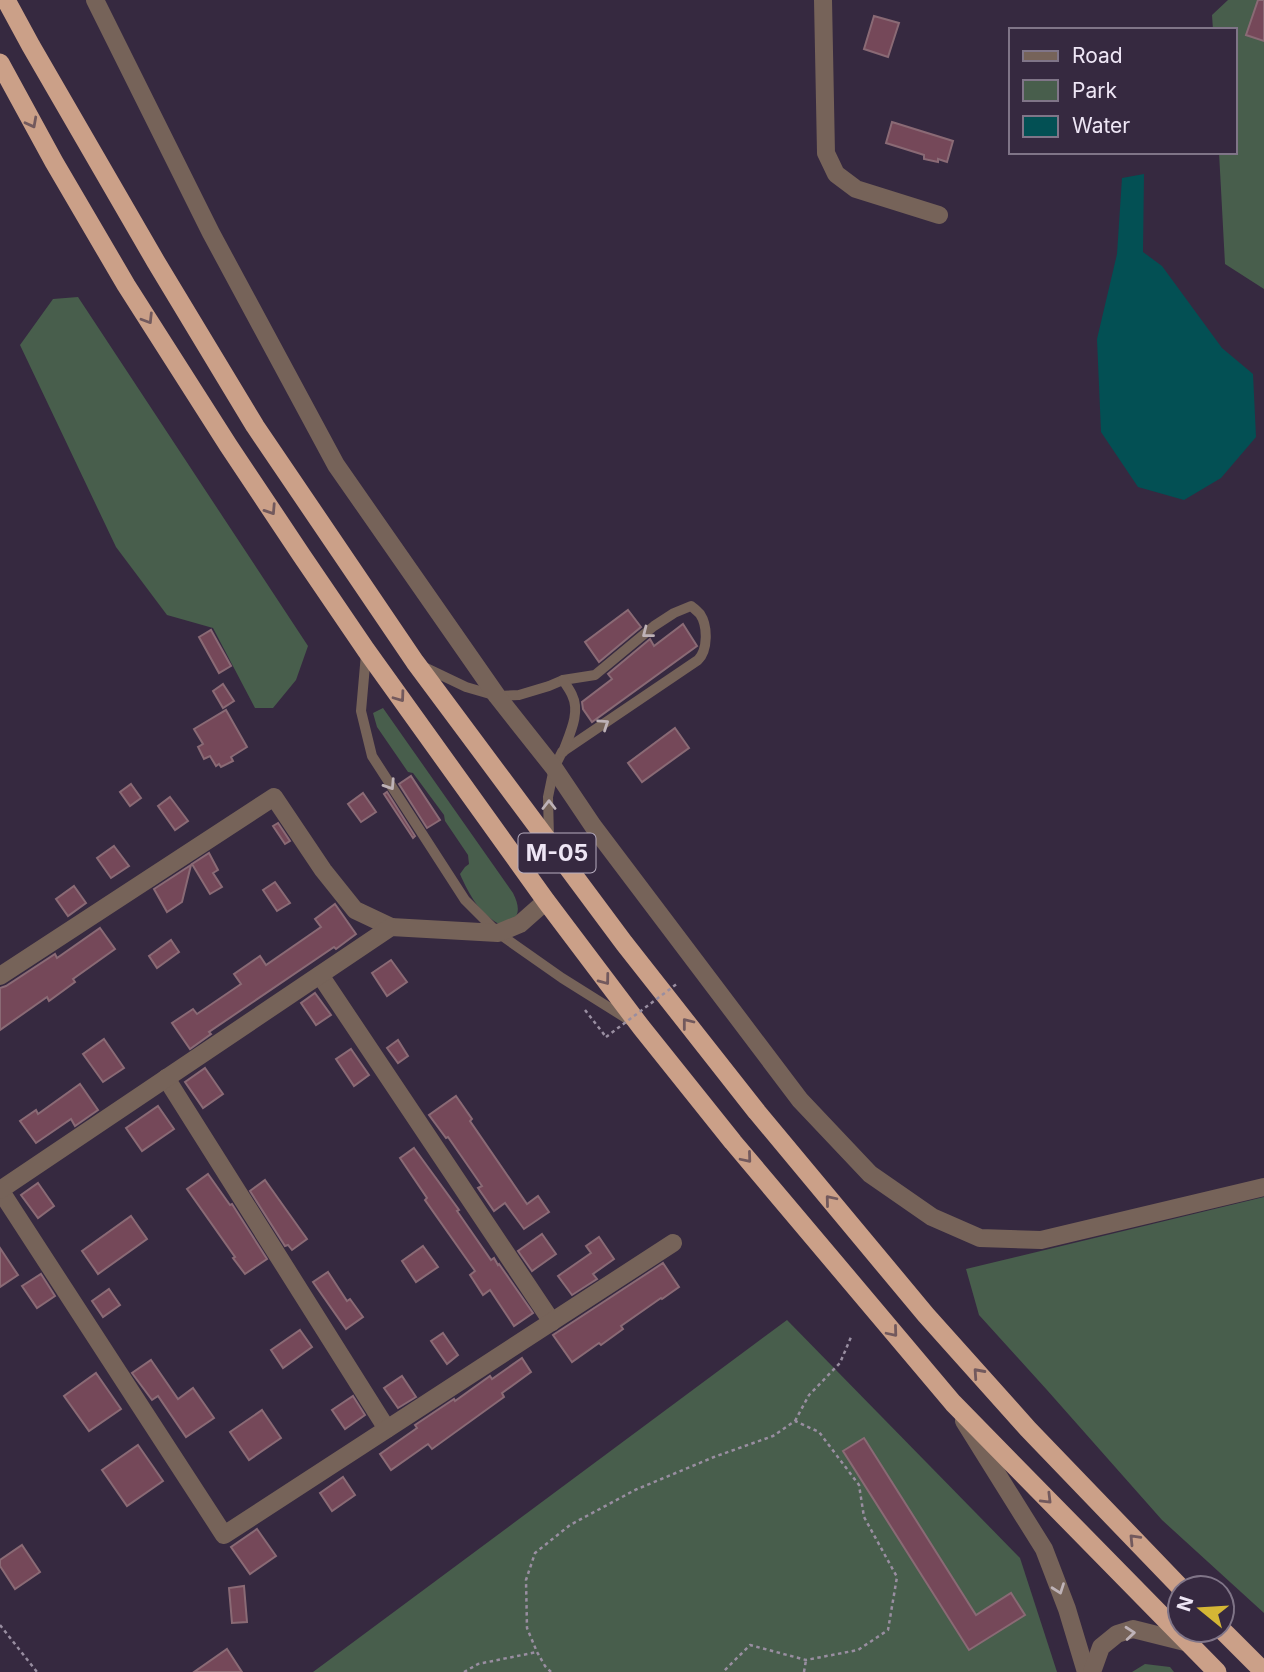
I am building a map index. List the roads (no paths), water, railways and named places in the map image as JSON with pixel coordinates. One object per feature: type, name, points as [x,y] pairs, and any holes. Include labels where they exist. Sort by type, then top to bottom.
[{"type":"highway","name":"М-05","points":[[6,0],[156,262],[255,426],[415,662],[624,943],[749,1101],[926,1315],[1027,1429],[1167,1574]]},
{"type":"highway","name":"М-05","points":[[0,63],[126,285],[235,456],[366,650],[546,901],[641,1027],[733,1142],[953,1403],[1166,1620]]},
{"type":"highway","name":"М-05","points":[[1190,1644],[1217,1672]]},
{"type":"highway","points":[[1236,1644],[1264,1672]]},
{"type":"street","points":[[95,0],[211,233],[336,464],[497,696],[558,760],[593,826],[800,1100],[870,1174],[932,1217],[979,1238],[1041,1240],[1264,1187]]},
{"type":"street","points":[[823,0],[826,153],[836,174],[856,189],[940,215]]},
{"type":"street","points":[[0,976],[274,797],[323,870],[355,910],[391,927],[498,933],[520,924],[546,901]]},
{"type":"street","points":[[391,927],[0,1190],[224,1535],[673,1243]]},
{"type":"street","points":[[320,975],[552,1322]]},
{"type":"street","points":[[166,1078],[387,1429]]},
{"type":"street","points":[[953,1403],[1044,1549],[1067,1609],[1086,1672]]},
{"type":"street","points":[[1092,1672],[1101,1647],[1117,1634],[1133,1629],[1166,1637]]},
{"type":"lane","points":[[415,662],[466,687],[497,696],[519,695],[563,680],[595,675],[654,626],[674,613],[691,606],[700,614],[706,633],[704,654],[558,760]]},
{"type":"lane","points":[[366,650],[361,711],[372,756],[465,900],[498,933],[562,978],[641,1027]]},
{"type":"lane","points":[[550,842],[548,797],[558,760],[574,720],[573,696],[563,680]]},
{"type":"water","points":[[1144,174],[1143,252],[1162,266],[1222,348],[1253,374],[1256,437],[1221,478],[1184,500],[1138,487],[1101,432],[1097,339],[1117,254],[1122,178]]}]
